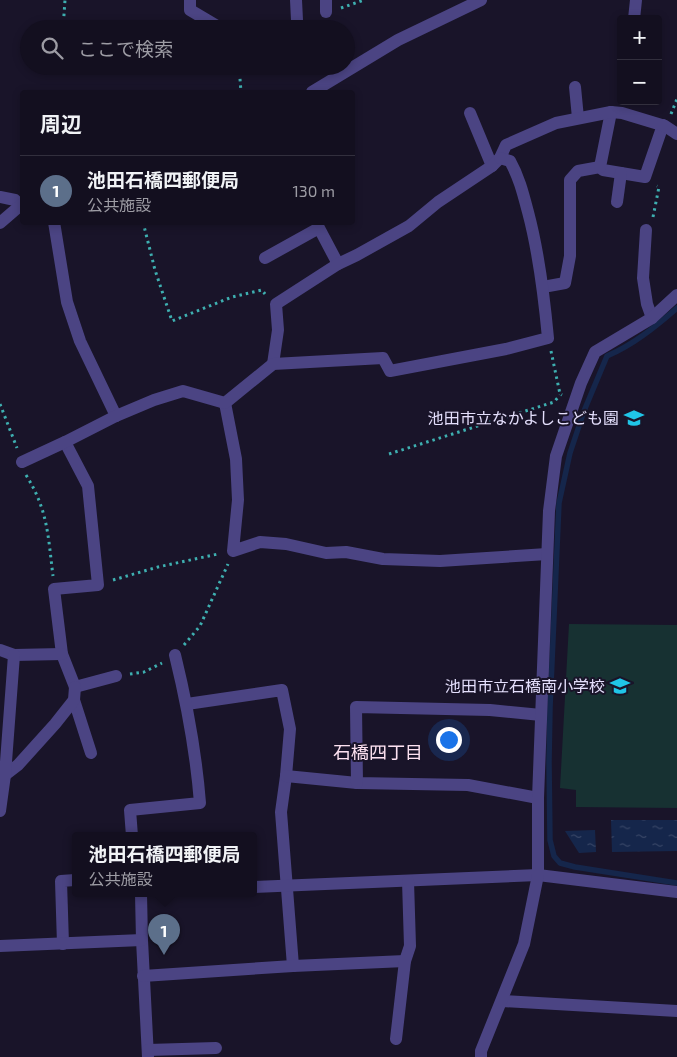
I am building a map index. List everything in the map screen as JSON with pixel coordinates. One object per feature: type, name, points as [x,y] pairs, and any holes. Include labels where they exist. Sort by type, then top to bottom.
[{"type":"street","points":[[190,0],[190,10],[207,20]]},
{"type":"street","points":[[296,0],[297,20]]},
{"type":"street","points":[[355,66],[465,3],[480,0]]},
{"type":"street","points":[[634,15],[636,0]]},
{"type":"street","points":[[315,90],[340,75]]},
{"type":"street","points":[[575,88],[578,118]]},
{"type":"street","points":[[600,168],[619,109]]},
{"type":"street","points":[[273,364],[278,330],[276,304],[338,264],[358,255],[409,226],[438,202],[496,162],[506,145],[556,123],[619,109],[663,125],[677,134]]},
{"type":"street","points":[[470,113],[496,162]]},
{"type":"street","points":[[544,286],[565,283],[570,256],[570,180],[578,171],[600,168],[645,178],[663,125]]},
{"type":"street","points":[[225,403],[273,364],[382,358],[390,371],[506,349],[548,338],[544,286],[534,232],[518,176],[510,161],[496,162]]},
{"type":"street","points":[[617,202],[621,173]]},
{"type":"street","points":[[0,197],[15,200],[20,204]]},
{"type":"street","points":[[0,223],[20,206]]},
{"type":"street","points":[[55,225],[68,302],[80,341],[116,416]]},
{"type":"street","points":[[265,258],[319,228],[338,264]]},
{"type":"street","points":[[646,230],[643,278],[647,304],[652,318]]},
{"type":"street","points":[[481,1057],[481,1051],[524,944],[538,875],[538,798],[547,554],[549,511],[556,456],[581,383],[595,352],[652,318],[677,295]]},
{"type":"street","points":[[22,462],[116,416],[154,400],[183,391],[225,403]]},
{"type":"street","points":[[225,403],[236,459],[238,500],[233,551],[260,542],[286,544],[326,553],[346,552],[391,559],[440,561],[547,554]]},
{"type":"street","points":[[65,442],[88,486],[98,585],[54,589],[62,654],[75,687],[74,700],[91,753]]},
{"type":"street","points":[[0,650],[14,656],[62,654]]},
{"type":"street","points":[[132,832],[130,810],[200,803],[197,767],[175,655]]},
{"type":"street","points":[[0,811],[14,656]]},
{"type":"street","points":[[75,687],[116,676]]},
{"type":"street","points":[[186,704],[282,690],[290,729],[281,812],[293,966]]},
{"type":"street","points":[[3,775],[18,766],[74,700]]},
{"type":"street","points":[[357,782],[356,707],[490,710],[541,715]]},
{"type":"street","points":[[286,776],[357,782],[468,785],[538,798]]},
{"type":"street","points":[[257,887],[538,875],[677,892]]},
{"type":"street","points":[[63,944],[61,881],[72,880]]},
{"type":"street","points":[[396,1039],[405,962],[410,946],[408,881]]},
{"type":"street","points":[[142,897],[143,976],[148,1054],[216,1048]]},
{"type":"street","points":[[0,946],[142,940]]},
{"type":"street","points":[[143,976],[293,966],[405,962]]},
{"type":"street","points":[[502,1001],[677,1011]]},
{"type":"path","points":[[64,20],[65,0]]},
{"type":"path","points":[[240,75],[241,90]]},
{"type":"path","points":[[645,178],[648,183],[659,187],[654,215],[646,230]]},
{"type":"path","points":[[144,225],[155,270],[172,321],[232,297],[262,290],[269,301],[276,304]]},
{"type":"path","points":[[390,454],[554,402],[560,394],[548,338]]},
{"type":"path","points":[[560,394],[576,400]]},
{"type":"path","points":[[0,404],[24,471],[38,493],[46,517],[54,589]]},
{"type":"path","points":[[98,585],[158,567],[233,551]]},
{"type":"path","points":[[116,676],[144,672],[175,655],[200,626],[233,551]]},
{"type":"green space","points":[[569,624],[677,625],[677,808],[576,807],[576,790],[560,788]]},
{"type":"water","points":[[611,820],[677,820],[677,851],[612,852]]},
{"type":"water","points":[[595,830],[596,852],[579,853],[565,831]]},
{"type":"waterway","points":[[677,308],[635,341],[607,356],[584,411],[570,453],[559,503],[549,762],[550,840],[554,856],[560,863],[677,883]]},
{"type":"place","name":"池田市立なかよしこども園","points":[[634,418]]},
{"type":"place","name":"池田市立石橋南小学校","points":[[620,686]]},
{"type":"place","name":"池田石橋四郵便局","points":[[164,955]]},
{"type":"district","name":"石橋四丁目","points":[[378,753]]}]
